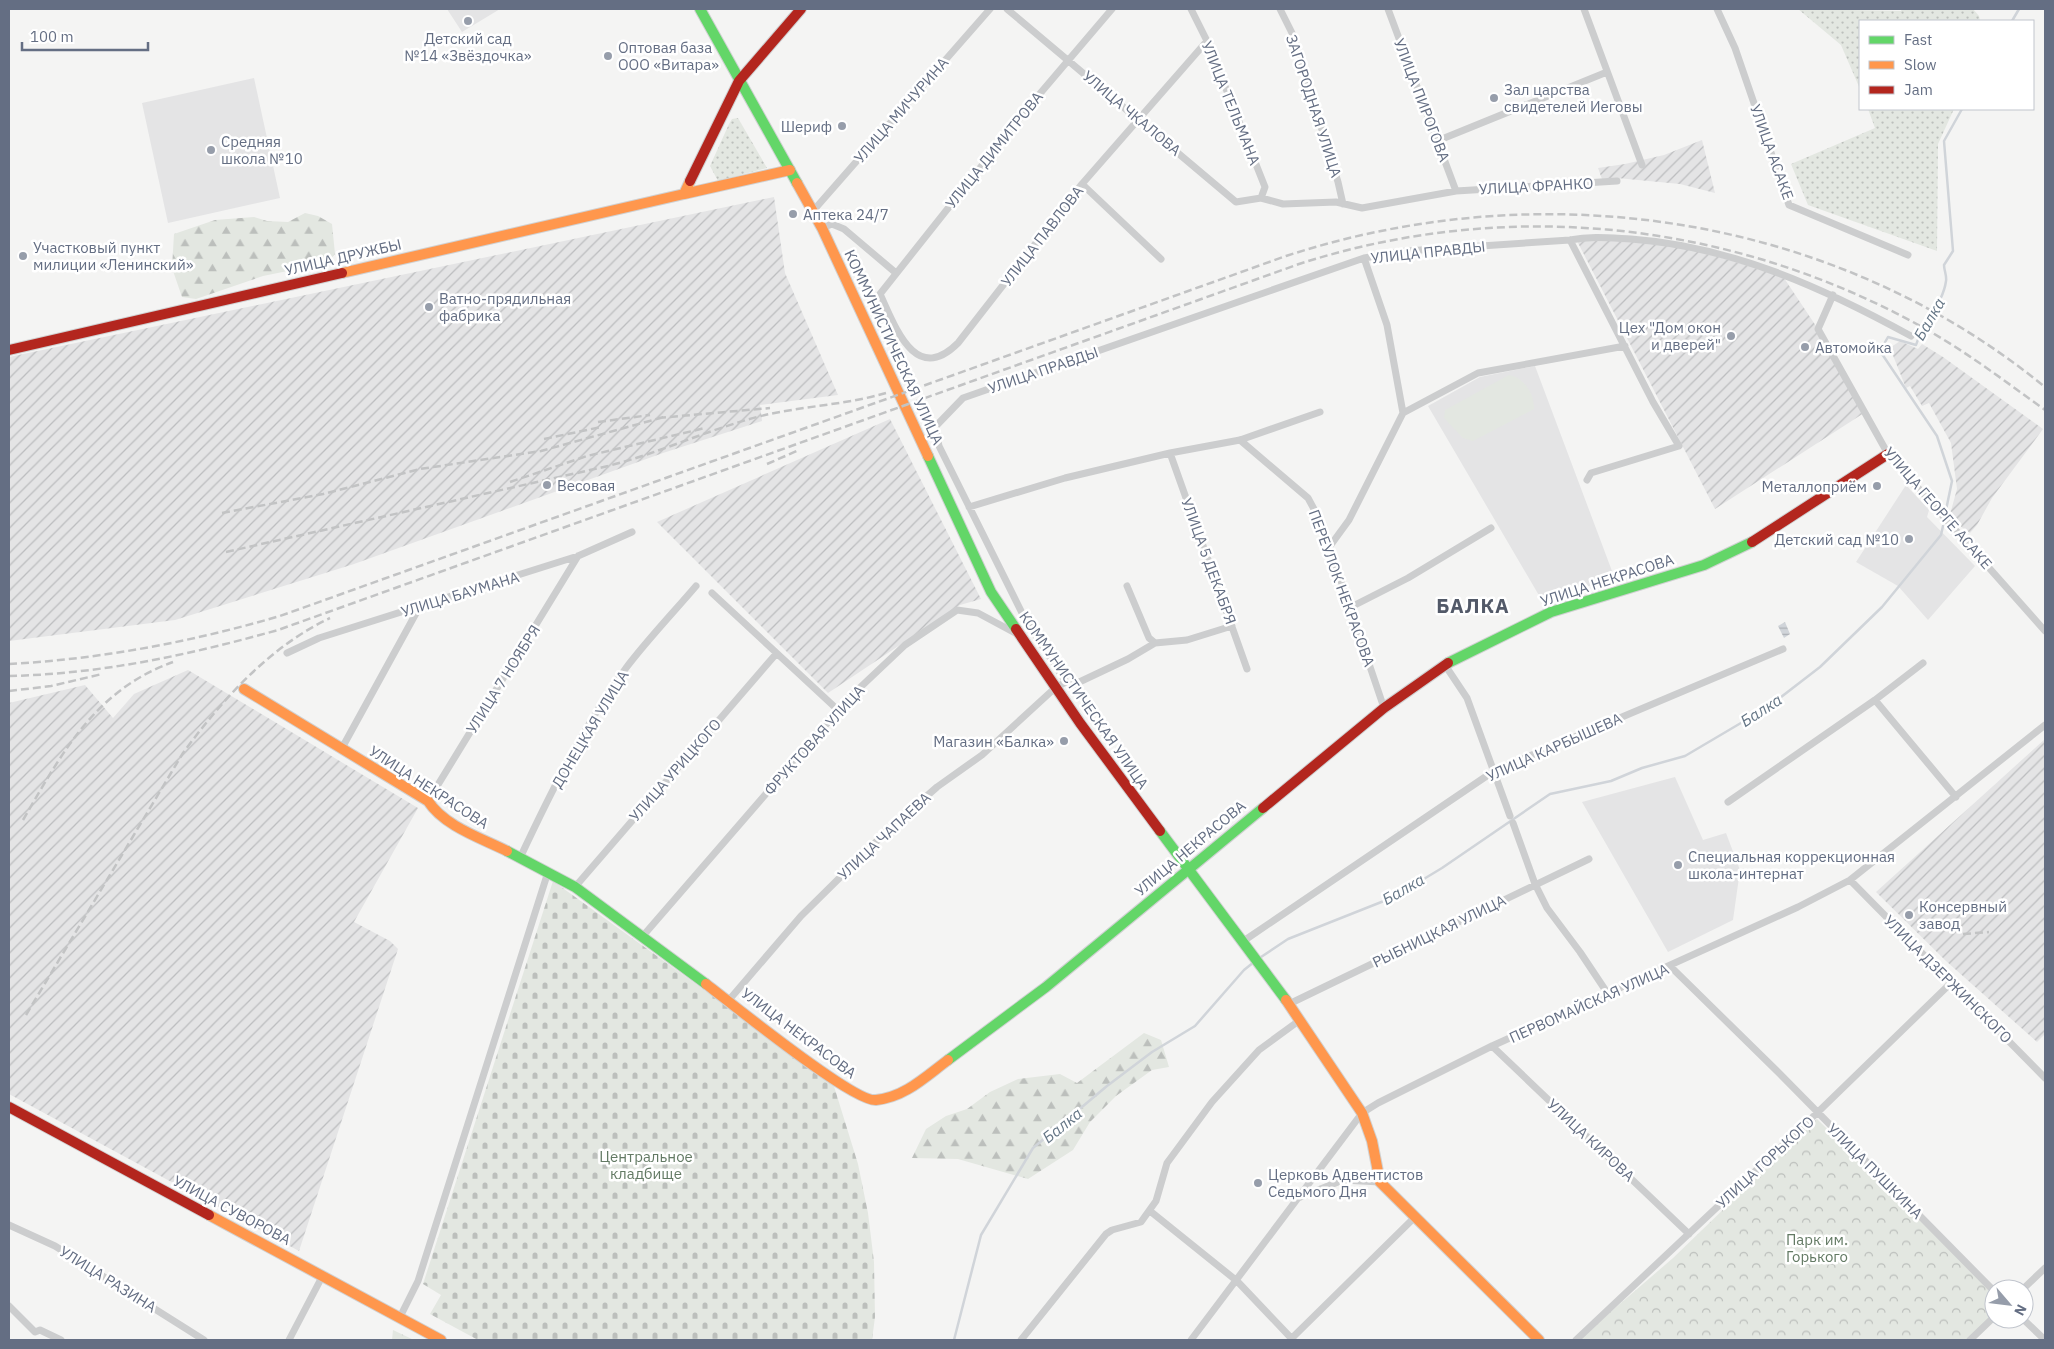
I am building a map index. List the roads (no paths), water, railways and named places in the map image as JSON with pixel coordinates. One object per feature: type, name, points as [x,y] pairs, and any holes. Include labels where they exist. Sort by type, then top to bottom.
[{"type":"main road","name":"КОММУНИСТИЧЕСКАЯ УЛИЦА","points":[[700,9],[822,228],[991,592],[1017,634],[1055,688],[1289,1004],[1362,1113],[1372,1141],[1380,1182]]},
{"type":"main road","points":[[684,194],[739,81],[801,9]]},
{"type":"main road","name":"УЛИЦА ДРУЖБЫ","points":[[9,350],[790,170]]},
{"type":"main road","name":"УЛИЦА НЕКРАСОВА","points":[[244,689],[428,801],[435,812],[447,820],[575,887],[845,1088],[873,1101],[901,1095],[1046,987],[1384,708],[1445,665],[1551,612],[1704,565],[1754,541],[1888,454]]},
{"type":"main road","name":"УЛИЦА СУВОРОВА","points":[[9,1107],[441,1340]]},
{"type":"main road","points":[[1380,1182],[1539,1340]]},
{"type":"street","name":"УЛИЦА МИЧУРИНА","points":[[813,211],[990,9]]},
{"type":"street","name":"УЛИЦА ЧКАЛОВА","points":[[1007,9],[1236,202],[1262,198]]},
{"type":"street","name":"УЛИЦА ДИМИТРОВА","points":[[880,294],[1112,9]]},
{"type":"street","name":"УЛИЦА ТЕЛЬМАНА","points":[[1191,9],[1207,41],[1265,186],[1262,198]]},
{"type":"street","name":"ЗАГОРОДНАЯ УЛИЦА","points":[[1280,9],[1292,33],[1343,204]]},
{"type":"street","name":"УЛИЦА ПИРОГОВА","points":[[1388,9],[1456,191]]},
{"type":"street","points":[[1584,9],[1642,165]]},
{"type":"street","name":"УЛИЦА АСАКЕ","points":[[1717,9],[1735,48],[1789,205],[1908,255]]},
{"type":"street","name":"УЛИЦА ПАВЛОВА","points":[[880,294],[903,342],[910,351],[928,357],[948,354],[1082,184],[1207,41]]},
{"type":"street","points":[[1437,141],[1607,72]]},
{"type":"street","name":"УЛИЦА ФРАНКО","points":[[1262,198],[1283,204],[1330,202],[1356,208],[1456,191],[1617,181]]},
{"type":"street","points":[[1082,184],[1162,259]]},
{"type":"street","points":[[822,228],[832,224],[844,229],[896,273]]},
{"type":"street","name":"УЛИЦА ПРАВДЫ","points":[[969,507],[939,446],[936,427],[963,398],[1364,258],[1406,251],[1570,240],[1590,236],[1666,242],[1750,262],[1833,295],[1911,336]]},
{"type":"street","points":[[1570,240],[1653,402],[1679,446],[1591,473],[1587,480]]},
{"type":"street","points":[[1364,258],[1387,325],[1403,413]]},
{"type":"street","name":"УЛИЦА ГЕОРГЕ АСАКЕ","points":[[1833,295],[1818,329],[1888,454],[2045,631]]},
{"type":"street","points":[[1330,546],[1358,504],[1403,413],[1478,373],[1625,346]]},
{"type":"street","points":[[1066,682],[1024,617],[969,507],[1065,478],[1170,453],[1240,440],[1320,412]]},
{"type":"street","name":"ПЕРЕУЛОК НЕКРАСОВА","points":[[1240,440],[1308,498],[1321,522],[1384,708]]},
{"type":"street","name":"УЛИЦА 5 ДЕКАБРЯ","points":[[1170,453],[1247,669]]},
{"type":"street","points":[[1351,607],[1408,578],[1491,528]]},
{"type":"street","name":"УЛИЦА БАУМАНА","points":[[287,653],[319,638],[578,556],[632,532]]},
{"type":"street","name":"УЛИЦА 7 НОЯБРЯ","points":[[428,801],[578,556]]},
{"type":"street","name":"ДОНЕЦКАЯ УЛИЦА","points":[[520,858],[545,804],[605,700],[632,661],[696,586]]},
{"type":"street","points":[[1127,586],[1149,638],[1155,643],[1188,640],[1232,626]]},
{"type":"street","points":[[712,593],[839,711]]},
{"type":"street","points":[[342,748],[420,606]]},
{"type":"street","name":"ФРУКТОВАЯ УЛИЦА","points":[[642,938],[849,698],[905,645],[957,610],[978,613],[1017,634]]},
{"type":"street","name":"УЛИЦА ЧАПАЕВА","points":[[729,1000],[801,916],[887,831],[937,786],[982,755],[1055,688],[1066,682],[1073,685],[1128,659],[1155,643]]},
{"type":"street","name":"УЛИЦА КАРБЫШЕВА","points":[[1242,942],[1494,771],[1783,649]]},
{"type":"street","name":"УЛИЦА УРИЦКОГО","points":[[575,887],[776,654]]},
{"type":"street","points":[[1728,802],[1875,700],[1923,663]]},
{"type":"street","points":[[1445,665],[1467,698],[1535,884],[1552,915],[1608,994]]},
{"type":"street","points":[[1875,700],[1956,797]]},
{"type":"street","name":"ПЕРВОМАЙСКАЯ УЛИЦА","points":[[1191,1340],[1362,1113],[1378,1102],[1492,1046],[1670,967],[1798,907],[1850,880],[2045,724]]},
{"type":"street","name":"РЫБНИЦКАЯ УЛИЦА","points":[[1289,1004],[1589,859]]},
{"type":"street","points":[[400,1317],[418,1281],[548,872]]},
{"type":"street","name":"УЛИЦА ДЗЕРЖИНСКОГО","points":[[1850,880],[2045,1078]]},
{"type":"street","name":"УЛИЦА ПУШКИНА","points":[[1670,967],[1984,1281]]},
{"type":"street","name":"УЛИЦА ГОРЬКОГО","points":[[1576,1340],[1818,1113],[1952,982]]},
{"type":"street","points":[[1021,1340],[1106,1234],[1112,1230],[1136,1224],[1150,1212],[1167,1163],[1212,1102],[1259,1050],[1300,1020]]},
{"type":"street","name":"УЛИЦА КИРОВА","points":[[1492,1046],[1690,1234]]},
{"type":"street","points":[[1298,1198],[1343,1180],[1380,1182]]},
{"type":"street","points":[[1150,1212],[1237,1281],[1292,1339],[1414,1217]]},
{"type":"street","name":"УЛИЦА РАЗИНА","points":[[9,1224],[55,1246],[204,1340]]},
{"type":"street","points":[[2033,1279],[2045,1268]]},
{"type":"street","points":[[289,1340],[323,1275]]},
{"type":"street","points":[[9,1306],[35,1332],[40,1330],[61,1340]]},
{"type":"street","points":[[1970,1340],[1984,1326]]},
{"type":"street","points":[[2033,1329],[2045,1340]]},
{"type":"waterway","name":"Балка","points":[[2013,20],[2019,9]]},
{"type":"waterway","name":"Балка","points":[[1946,510],[1952,481],[1937,436],[1880,351],[1888,337],[1916,345],[1944,289],[1946,279],[1944,265],[1953,251],[1944,141],[1961,110]]},
{"type":"waterway","name":"Балка","points":[[1258,959],[1288,939],[1394,897],[1442,868],[1550,794],[1611,781],[1642,768],[1685,756],[1768,707],[1820,667],[1882,607],[1941,535],[1943,526]]},
{"type":"waterway","name":"Балка","points":[[954,1340],[981,1235],[1033,1148],[1107,1086],[1152,1052],[1195,1026],[1244,970],[1254,962]]},
{"type":"railway","points":[[9,664],[78,658],[146,648],[213,634],[280,616],[1286,256],[1384,230],[1483,217],[1583,215],[1682,225],[1779,247],[1873,282],[1962,328],[2045,387]]},
{"type":"railway","points":[[9,676],[77,671],[145,662],[278,630],[1299,264],[1376,243],[1455,231],[1533,226],[1612,230],[1689,241],[1766,261],[1840,288],[1913,322],[1964,353],[2045,410]]},
{"type":"railway","points":[[226,552],[608,466],[647,455],[722,427],[761,416],[886,393]]},
{"type":"railway","points":[[658,418],[770,408]]},
{"type":"railway","points":[[598,422],[650,415]]},
{"type":"railway","points":[[222,513],[323,494],[420,469],[541,451],[664,417]]},
{"type":"railway","points":[[544,439],[601,427]]},
{"type":"railway","points":[[510,482],[587,456],[705,428]]},
{"type":"railway","points":[[767,464],[799,450]]},
{"type":"railway","points":[[26,1015],[183,753],[198,733],[248,676],[267,659],[308,630],[330,618]]},
{"type":"railway","points":[[23,820],[52,771],[83,726],[122,689],[146,674],[173,662]]},
{"type":"railway","points":[[9,691],[51,686],[102,674]]},
{"type":"railway","points":[[1963,934],[1989,932]]},
{"type":"place","name":"Детский сад №14 «Звёздочка»","points":[[468,21]]},
{"type":"place","name":"Оптовая база ООО «Витара»","points":[[608,56]]},
{"type":"place","name":"Зал царства свидетелей Иеговы","points":[[1494,98]]},
{"type":"place","name":"Шериф","points":[[842,126]]},
{"type":"place","name":"Средняя школа №10","points":[[211,150]]},
{"type":"place","name":"Аптека 24/7","points":[[793,214]]},
{"type":"place","name":"Участковый пункт милиции «Ленинский»","points":[[23,256]]},
{"type":"place","name":"Ватно-прядильная фабрика","points":[[429,307]]},
{"type":"place","name":"Цех \"Дом окон и дверей\"","points":[[1731,336]]},
{"type":"place","name":"Автомойка","points":[[1805,347]]},
{"type":"place","name":"Весовая","points":[[547,485]]},
{"type":"place","name":"Металлоприём","points":[[1877,486]]},
{"type":"place","name":"Детский сад №10","points":[[1909,539]]},
{"type":"place","name":"Магазин «Балка»","points":[[1064,741]]},
{"type":"place","name":"Специальная коррекционная школа-интернат","points":[[1678,865]]},
{"type":"place","name":"Консервный завод","points":[[1909,915]]},
{"type":"place","name":"Церковь Адвентистов Седьмого Дня","points":[[1258,1183]]},
{"type":"district","name":"БАЛКА","points":[[1473,605]]},
{"type":"park label","name":"Центральное кладбище","points":[[646,1164]]},
{"type":"park label","name":"Парк им. Горького","points":[[1817,1248]]}]
